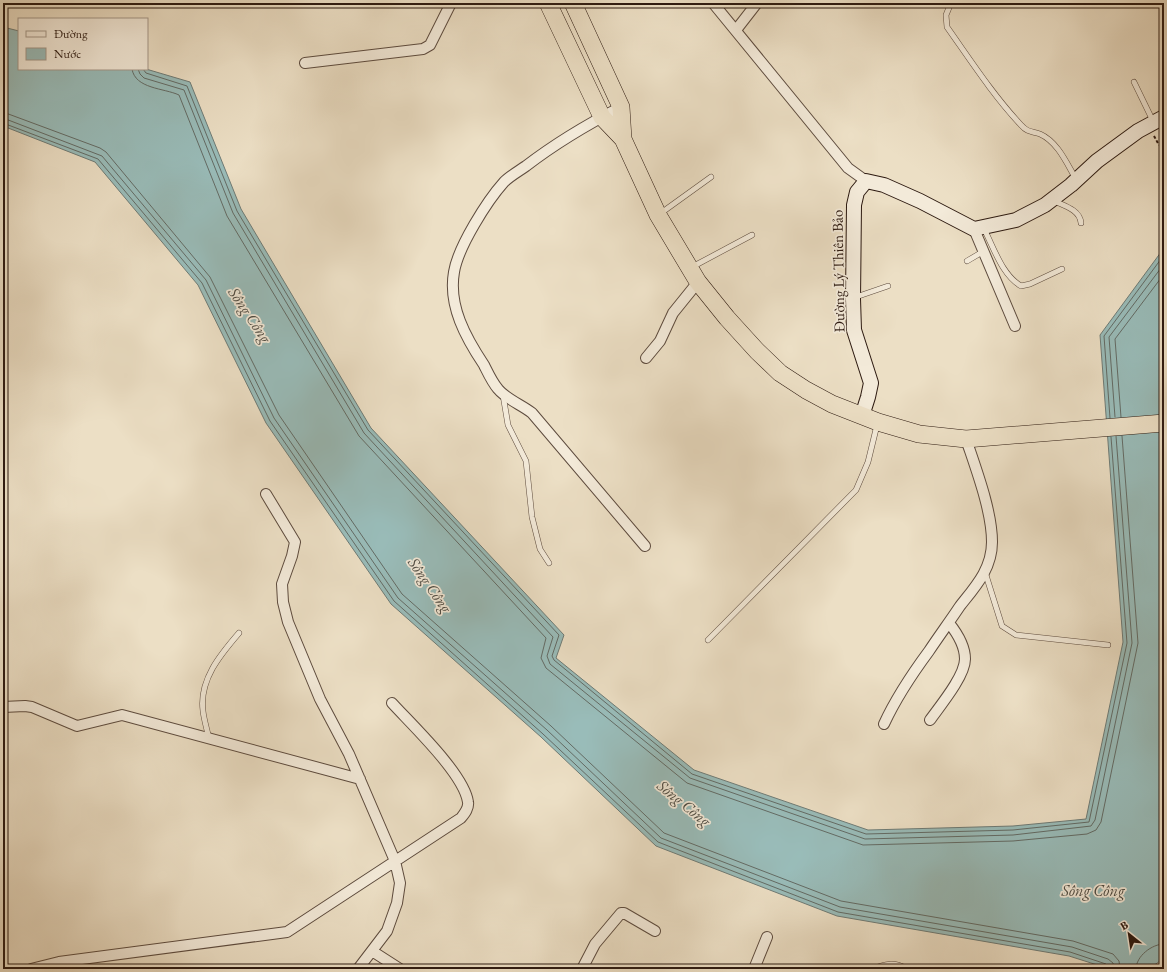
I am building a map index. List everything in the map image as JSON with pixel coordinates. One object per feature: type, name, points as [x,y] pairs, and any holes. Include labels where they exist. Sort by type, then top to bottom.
[{"type":"highway","points":[[548,3],[602,117],[623,139],[658,215],[694,275],[727,318],[780,373],[806,390],[832,404],[878,422],[919,434],[966,439],[1164,423]]},
{"type":"highway","points":[[572,3],[621,107],[623,139]]},
{"type":"main road","points":[[866,181],[884,185],[979,227],[1016,220],[1052,200],[1077,180],[1097,161],[1159,119]]},
{"type":"main road","name":"Đường Lý Thiên Bảo","points":[[862,416],[871,383],[866,365],[858,349],[854,330],[852,299],[854,205],[857,192],[866,181]]},
{"type":"street","points":[[305,63],[423,49],[430,45],[451,3]]},
{"type":"street","points":[[713,3],[848,168],[866,181]]},
{"type":"street","points":[[736,30],[757,3]]},
{"type":"street","points":[[621,107],[548,149],[504,182],[479,216],[461,252],[454,272],[453,290],[458,315],[468,339],[498,389],[532,413],[645,546]]},
{"type":"street","points":[[979,227],[984,251],[1015,326]]},
{"type":"street","points":[[646,358],[660,341],[673,313],[694,275]]},
{"type":"street","points":[[884,724],[893,706],[910,679],[980,582],[985,572],[992,543],[990,527],[977,473],[966,439]]},
{"type":"street","points":[[266,494],[295,542],[292,556],[282,584],[283,602],[288,622],[320,699],[349,754],[360,779],[395,861],[400,883],[398,903],[387,931],[358,969]]},
{"type":"street","points":[[930,720],[964,667],[963,648],[950,623]]},
{"type":"street","points":[[31,969],[59,962],[287,932],[461,818],[466,812],[468,801],[459,781],[439,753],[392,703]]},
{"type":"street","points":[[3,707],[32,707],[77,726],[122,715],[360,779]]},
{"type":"street","points":[[582,969],[595,944],[621,913],[624,913],[655,931]]},
{"type":"street","points":[[754,969],[768,936]]},
{"type":"street","points":[[372,951],[400,969]]},
{"type":"lane","points":[[951,3],[946,15],[947,27],[993,93],[1023,127],[1031,133],[1040,134],[1058,148],[1077,180]]},
{"type":"lane","points":[[1134,82],[1159,119]]},
{"type":"lane","points":[[658,215],[711,177]]},
{"type":"lane","points":[[1052,200],[1077,213],[1081,217],[1081,223]]},
{"type":"lane","points":[[979,227],[1003,267],[1014,282],[1021,286],[1030,284],[1062,269]]},
{"type":"lane","points":[[694,275],[752,235]]},
{"type":"lane","points":[[967,261],[984,251]]},
{"type":"lane","points":[[852,299],[888,286]]},
{"type":"lane","points":[[503,393],[508,424],[526,461],[532,517],[540,549],[549,563]]},
{"type":"lane","points":[[708,640],[856,490],[868,462],[878,422]]},
{"type":"lane","points":[[985,572],[1002,626],[1016,635],[1108,644]]},
{"type":"lane","points":[[209,739],[203,710],[204,692],[212,668],[240,634]]},
{"type":"lane","points":[[873,969],[885,964],[894,964],[907,969]]},
{"type":"water","name":"Sông Công","points":[[3,27],[18,31],[18,70],[148,70],[190,82],[241,209],[371,428],[564,635],[556,658],[694,770],[868,830],[1013,826],[1086,819],[1123,642],[1100,335],[1164,248],[1164,958],[1149,969],[1110,969],[1069,956],[837,916],[656,846],[541,737],[391,604],[266,423],[198,285],[95,162],[3,126]]}]
